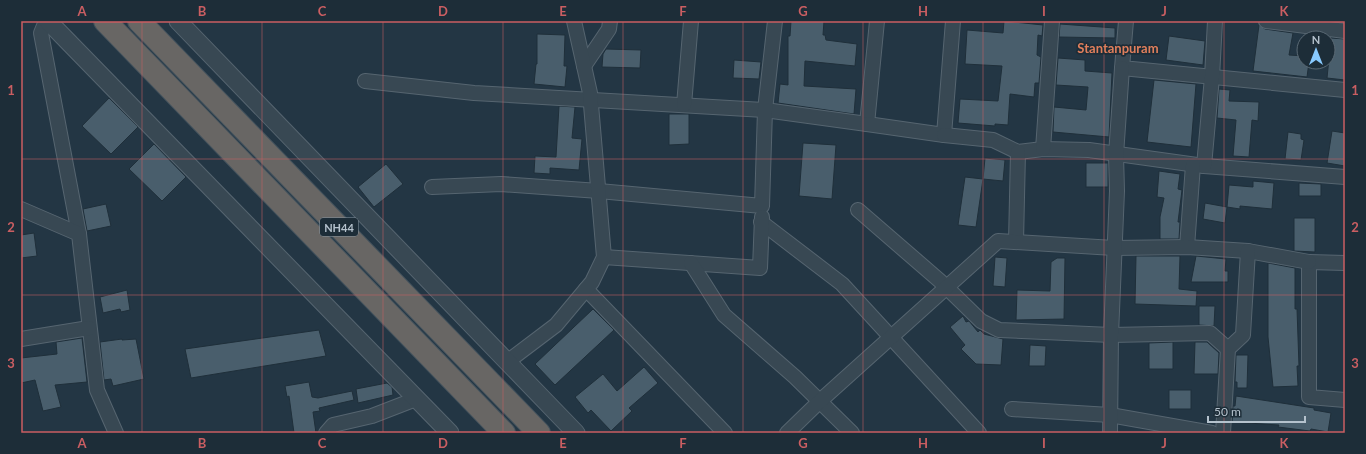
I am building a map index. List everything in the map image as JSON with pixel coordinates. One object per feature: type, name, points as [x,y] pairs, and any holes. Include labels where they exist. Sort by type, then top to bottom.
[{"type":"highway","name":"NH44","points":[[105,21],[504,433]]},
{"type":"highway","name":"NH44","points":[[139,21],[539,433]]},
{"type":"street","points":[[116,433],[97,390],[79,234],[41,33],[47,21],[450,433]]},
{"type":"street","points":[[178,21],[576,433]]},
{"type":"street","points":[[507,362],[556,324],[592,282],[604,257],[591,99],[574,21]]},
{"type":"street","points":[[584,66],[609,29],[610,21]]},
{"type":"street","points":[[684,105],[691,21]]},
{"type":"street","points":[[604,257],[760,268],[765,110],[775,21]]},
{"type":"street","points":[[867,124],[877,21]]},
{"type":"street","points":[[944,135],[953,21]]},
{"type":"street","points":[[1043,150],[1052,21]]},
{"type":"street","points":[[1110,433],[1111,335],[1114,248],[1118,191],[1116,155],[1126,21]]},
{"type":"street","points":[[1187,247],[1212,77],[1215,21]]},
{"type":"street","points":[[1266,21],[1345,31]]},
{"type":"street","points":[[1122,68],[1345,90]]},
{"type":"street","points":[[365,81],[474,93],[765,110],[944,135],[993,140],[1018,152],[1043,150],[1089,150],[1116,155],[1198,165],[1345,177]]},
{"type":"street","points":[[1016,242],[1018,152]]},
{"type":"street","points":[[432,187],[501,184],[599,191],[762,206]]},
{"type":"street","points":[[21,209],[79,234]]},
{"type":"street","points":[[858,210],[981,321],[998,330],[1111,335],[1210,333],[1228,349]]},
{"type":"street","points":[[761,222],[842,284],[979,433]]},
{"type":"street","points":[[787,433],[820,401],[998,240],[1114,248],[1187,247],[1248,252],[1309,262],[1345,263]]},
{"type":"street","points":[[1223,433],[1228,349],[1243,336],[1248,252]]},
{"type":"street","points":[[1309,262],[1309,397],[1345,400]]},
{"type":"street","points":[[690,263],[724,315],[820,401],[852,433]]},
{"type":"street","points":[[586,289],[725,433]]},
{"type":"street","points":[[21,339],[89,328]]},
{"type":"street","points":[[469,397],[486,379]]},
{"type":"street","points":[[326,433],[333,425],[372,416],[416,399]]},
{"type":"street","points":[[1012,409],[1110,415],[1212,433]]},
{"type":"building","points":[[791,21],[824,21],[823,35],[825,35],[826,40],[857,44],[855,66],[805,61],[804,86],[856,89],[854,114],[778,103],[780,84],[788,85],[788,36],[790,36]]},
{"type":"building","points":[[1004,21],[1043,25],[1042,36],[1038,35],[1037,55],[1041,57],[1039,83],[1035,83],[1034,97],[1010,94],[1008,125],[995,124],[995,126],[958,123],[960,99],[998,101],[1002,66],[965,64],[967,30],[1003,33]]},
{"type":"building","points":[[1060,24],[1115,28],[1115,38],[1059,37]]},
{"type":"building","points":[[1259,25],[1265,29],[1293,33],[1289,55],[1296,55],[1296,70],[1308,70],[1307,77],[1253,71]]},
{"type":"building","points":[[537,34],[565,35],[564,66],[567,66],[565,87],[534,84],[537,64]]},
{"type":"building","points":[[1169,36],[1205,41],[1203,65],[1166,60]]},
{"type":"building","points":[[1336,38],[1345,39],[1345,80],[1327,78],[1328,70],[1336,70]]},
{"type":"building","points":[[606,49],[641,50],[640,68],[602,67],[603,54]]},
{"type":"building","points":[[1058,58],[1085,60],[1085,71],[1112,73],[1109,137],[1053,132],[1054,107],[1086,110],[1088,87],[1056,85]]},
{"type":"building","points":[[734,60],[761,62],[759,79],[733,78]]},
{"type":"building","points":[[1154,80],[1196,84],[1191,147],[1147,142]]},
{"type":"building","points":[[1219,89],[1230,90],[1229,101],[1259,102],[1258,121],[1252,120],[1249,157],[1233,156],[1236,120],[1217,118]]},
{"type":"building","points":[[109,98],[138,127],[111,154],[82,126]]},
{"type":"building","points":[[559,106],[575,107],[572,138],[582,139],[579,170],[550,168],[550,174],[534,173],[535,156],[556,157]]},
{"type":"building","points":[[669,114],[689,114],[689,144],[669,145]]},
{"type":"building","points":[[1332,131],[1345,133],[1345,166],[1327,163]]},
{"type":"building","points":[[1288,132],[1301,134],[1301,139],[1304,140],[1301,160],[1285,159]]},
{"type":"building","points":[[803,143],[836,145],[832,199],[799,196]]},
{"type":"building","points":[[154,144],[186,177],[162,201],[129,169]]},
{"type":"building","points":[[985,158],[1005,160],[1003,181],[983,179]]},
{"type":"building","points":[[1086,163],[1108,163],[1108,187],[1086,187]]},
{"type":"building","points":[[386,164],[403,184],[374,207],[358,187]]},
{"type":"building","points":[[1159,171],[1180,174],[1178,189],[1182,190],[1178,222],[1180,222],[1179,239],[1160,239],[1160,217],[1164,198],[1157,197]]},
{"type":"building","points":[[965,177],[983,179],[976,227],[958,225]]},
{"type":"building","points":[[1253,181],[1274,183],[1272,209],[1240,206],[1240,209],[1227,207],[1229,185],[1253,187]]},
{"type":"building","points":[[1299,183],[1321,184],[1321,196],[1299,196]]},
{"type":"building","points":[[1205,203],[1227,207],[1225,223],[1203,219]]},
{"type":"building","points":[[106,204],[111,226],[87,231],[83,209]]},
{"type":"building","points":[[1294,218],[1315,218],[1315,252],[1294,251]]},
{"type":"building","points":[[34,233],[37,256],[21,258],[21,235]]},
{"type":"building","points":[[1136,256],[1180,256],[1179,289],[1197,291],[1196,306],[1135,304]]},
{"type":"building","points":[[1196,256],[1226,259],[1225,271],[1228,271],[1228,282],[1191,282]]},
{"type":"building","points":[[995,257],[1007,258],[1005,287],[993,286]]},
{"type":"building","points":[[1057,258],[1065,258],[1064,319],[1016,320],[1017,290],[1050,291],[1051,262]]},
{"type":"building","points":[[1268,263],[1295,268],[1295,309],[1297,309],[1299,366],[1297,366],[1298,386],[1273,387],[1268,337]]},
{"type":"building","points":[[127,290],[130,310],[121,312],[120,309],[103,313],[100,297]]},
{"type":"building","points":[[1199,306],[1215,306],[1214,326],[1199,325]]},
{"type":"building","points":[[593,309],[614,330],[555,385],[535,364]]},
{"type":"building","points":[[963,316],[966,322],[969,321],[978,332],[980,330],[984,334],[1003,339],[1001,365],[976,364],[961,349],[965,345],[950,327]]},
{"type":"building","points":[[319,330],[326,356],[191,378],[185,349]]},
{"type":"building","points":[[82,338],[87,382],[55,385],[61,407],[43,411],[35,380],[21,383],[21,358],[57,354],[56,342]]},
{"type":"building","points":[[136,339],[144,379],[113,386],[111,379],[104,380],[100,342]]},
{"type":"building","points":[[1173,342],[1173,369],[1149,369],[1149,343]]},
{"type":"building","points":[[1195,342],[1207,342],[1219,353],[1218,374],[1194,374]]},
{"type":"building","points":[[1030,345],[1046,346],[1045,366],[1029,366]]},
{"type":"building","points":[[1236,355],[1248,355],[1247,388],[1237,388],[1237,382],[1235,382]]},
{"type":"building","points":[[644,367],[658,383],[629,408],[632,411],[611,431],[591,410],[588,413],[575,397],[603,374],[617,391]]},
{"type":"building","points":[[309,382],[312,397],[318,398],[352,391],[354,400],[319,408],[320,411],[313,412],[316,433],[294,433],[289,396],[287,397],[285,386]]},
{"type":"building","points":[[387,383],[392,387],[393,395],[358,403],[356,389]]},
{"type":"building","points":[[1169,390],[1191,390],[1191,409],[1169,409]]},
{"type":"building","points":[[1236,396],[1314,408],[1314,410],[1331,413],[1328,432],[1311,429],[1310,431],[1278,427],[1279,425],[1232,422],[1233,406],[1235,406]]},
{"type":"district","name":"Stantanpuram","points":[[1118,48]]}]
